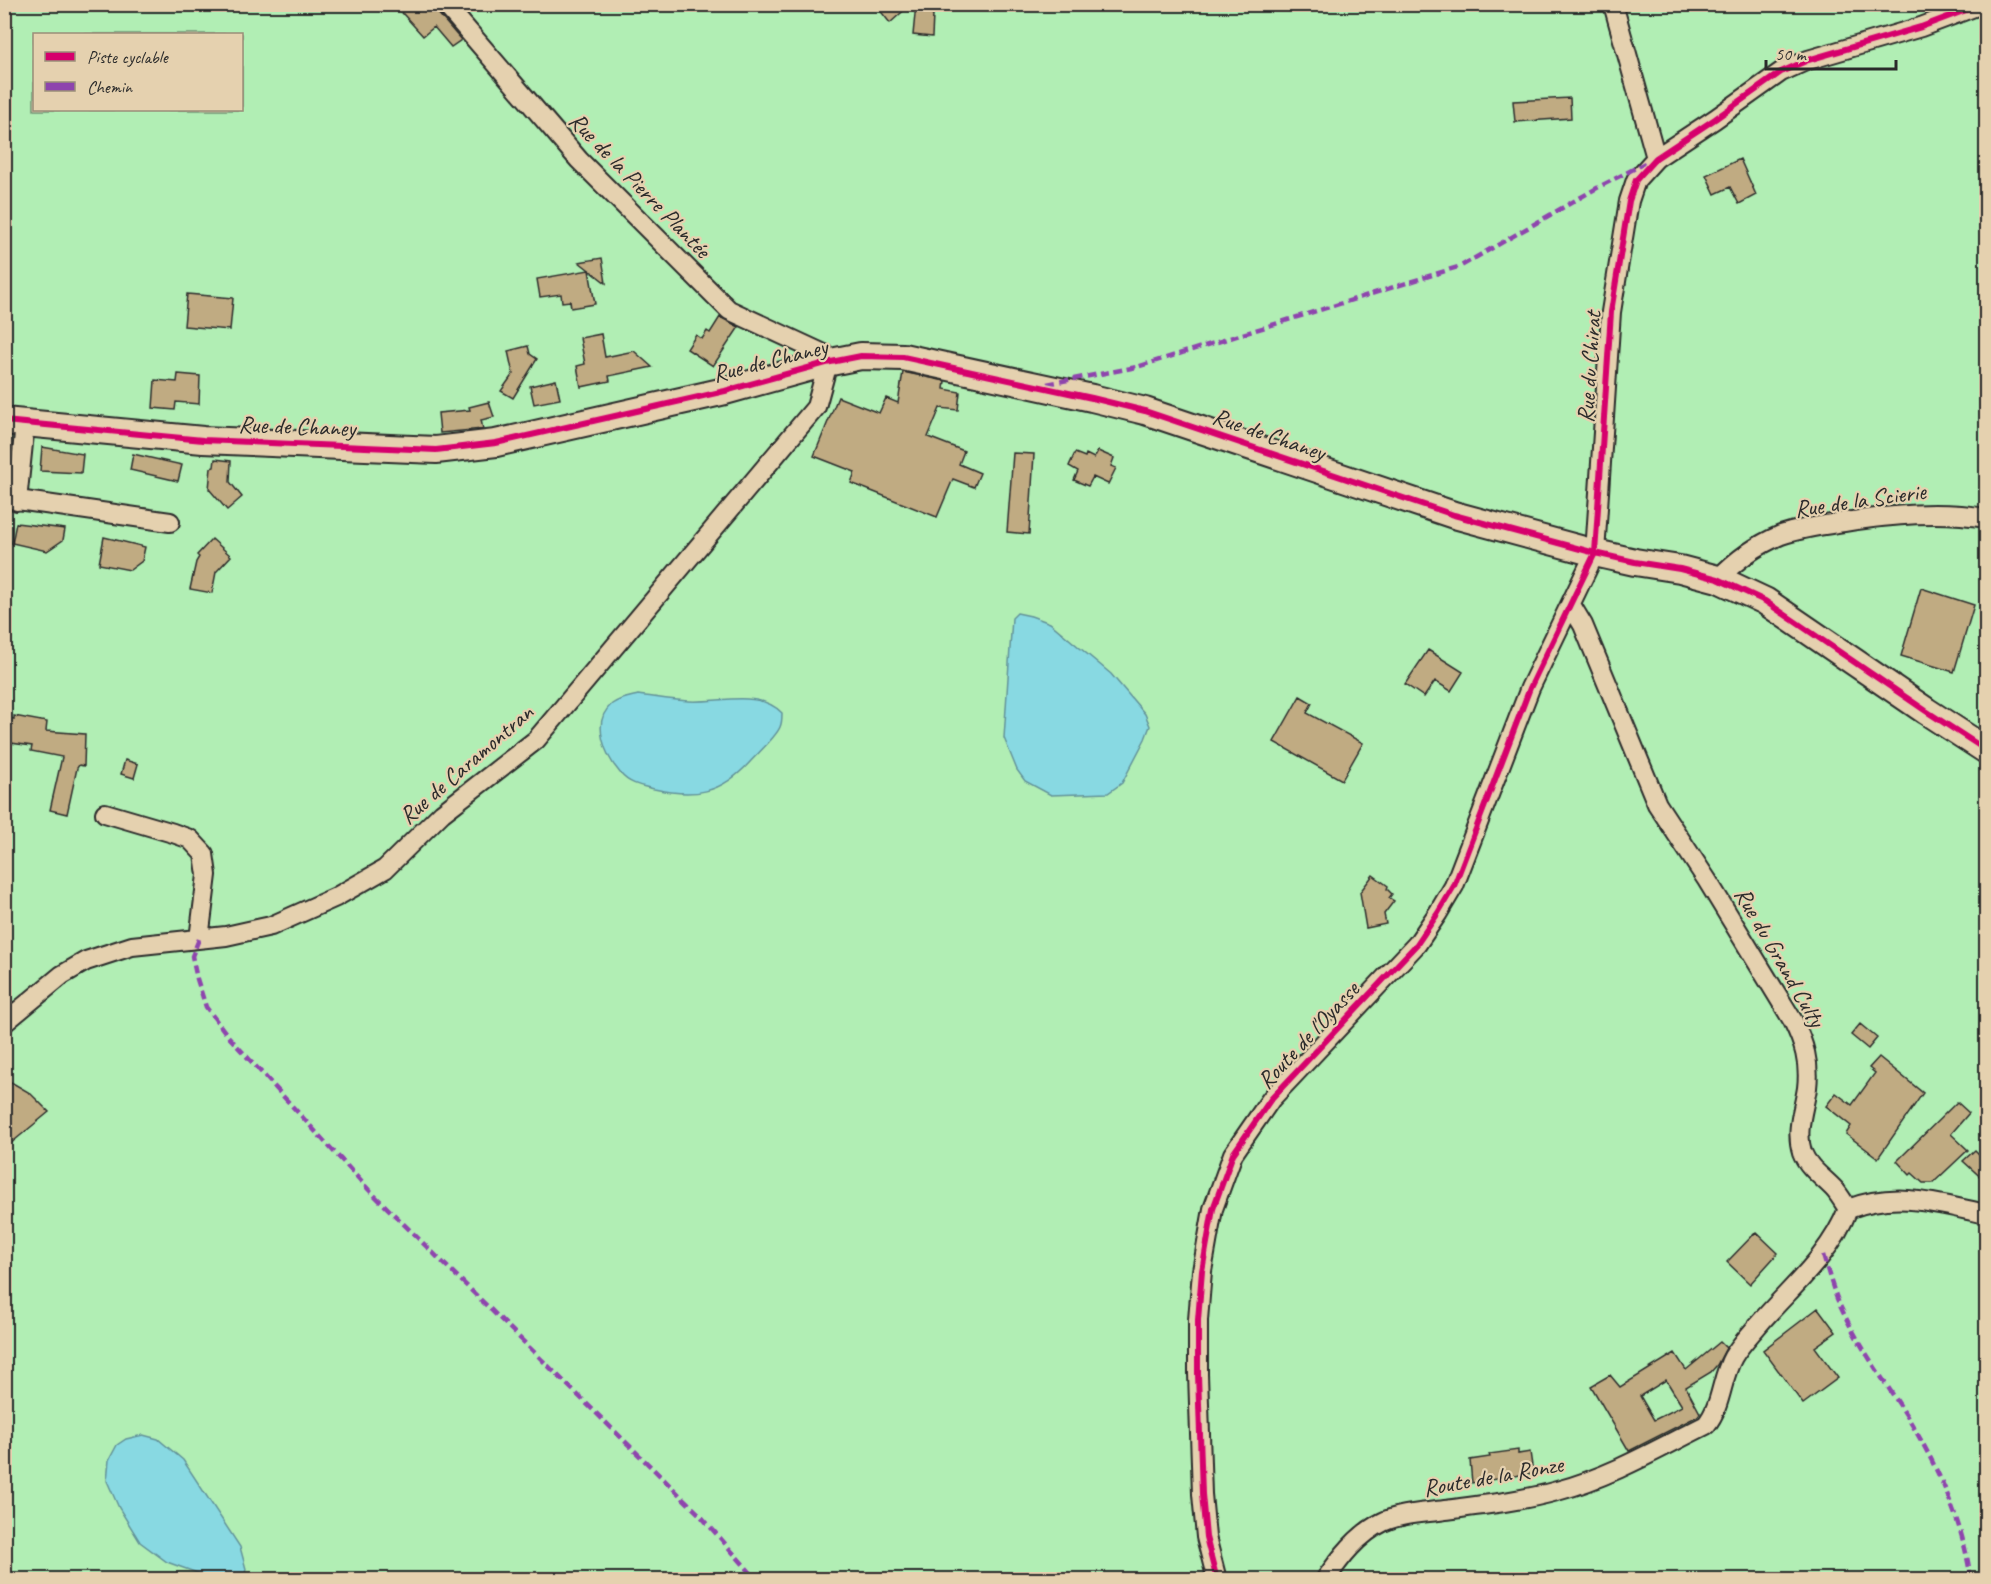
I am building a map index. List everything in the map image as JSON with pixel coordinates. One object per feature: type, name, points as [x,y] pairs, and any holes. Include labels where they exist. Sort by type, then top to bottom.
[{"type":"street","name":"Rue de la Pierre Plantée","points":[[445,4],[579,160],[729,310],[824,354],[826,363]]},
{"type":"street","points":[[1613,4],[1656,158]]},
{"type":"street","name":"Rue du Chirat","points":[[1595,553],[1611,312],[1629,201],[1636,180],[1656,158],[1780,72],[1827,54],[1921,27],[1982,4]]},
{"type":"street","name":"Rue de Chaney","points":[[15,422],[203,440],[436,450],[496,443],[725,391],[826,363],[861,357],[903,357],[1145,411],[1454,516],[1595,553],[1680,569],[1718,579],[1765,601],[1986,750]]},
{"type":"street","name":"Rue de Caramontran","points":[[4,1023],[63,975],[86,961],[132,946],[225,936],[271,926],[336,897],[385,869],[442,813],[536,740],[816,407],[826,363]]},
{"type":"street","points":[[15,422],[11,500],[170,522]]},
{"type":"street","name":"Rue de la Scierie","points":[[1718,579],[1734,562],[1754,549],[1782,535],[1824,525],[1918,514],[1949,514],[1986,518]]},
{"type":"street","name":"Route de l'Oyasse","points":[[1217,1580],[1206,1537],[1202,1494],[1198,1320],[1202,1270],[1213,1209],[1233,1154],[1271,1099],[1417,944],[1438,913],[1454,886],[1530,688],[1595,553]]},
{"type":"street","name":"Rue du Grand Culty","points":[[1571,605],[1587,635],[1657,804],[1707,880],[1797,1029],[1806,1053],[1808,1069],[1799,1140],[1803,1154],[1811,1167],[1837,1193],[1848,1209]]},
{"type":"street","points":[[105,813],[190,839],[204,854],[207,875],[199,939]]},
{"type":"street","points":[[1848,1209],[1866,1202],[1899,1199],[1927,1202],[1986,1214]]},
{"type":"street","name":"Route de la Ronze","points":[[1325,1580],[1344,1554],[1364,1534],[1383,1522],[1404,1515],[1531,1498],[1567,1489],[1611,1473],[1706,1425],[1713,1416],[1732,1357],[1780,1300],[1823,1256],[1842,1227],[1848,1209]]},
{"type":"green space","points":[[5,5],[1986,5],[1986,1579],[5,1580]]},
{"type":"water","points":[[1017,613],[1050,623],[1111,674],[1145,714],[1150,726],[1145,739],[1122,783],[1108,793],[1051,795],[1025,781],[1017,770],[1004,738],[1012,618]]},
{"type":"water","points":[[638,695],[689,701],[750,699],[762,701],[782,713],[782,722],[771,740],[739,773],[728,781],[706,791],[668,792],[640,786],[624,777],[615,767],[606,749],[601,730],[605,711],[618,700]]},
{"type":"water","points":[[143,1435],[158,1439],[183,1460],[240,1547],[246,1569],[244,1579],[214,1579],[167,1562],[140,1542],[119,1508],[107,1481],[109,1460],[117,1445],[126,1439]]},
{"type":"building","points":[[394,4],[434,4],[436,11],[461,40],[451,47],[434,27],[423,36]]},
{"type":"building","points":[[875,4],[911,4],[890,23]]},
{"type":"building","points":[[916,4],[924,4],[933,15],[932,37],[913,35]]},
{"type":"building","points":[[1570,98],[1571,118],[1515,122],[1513,101]]},
{"type":"building","points":[[1740,159],[1756,195],[1739,204],[1730,187],[1715,194],[1706,175]]},
{"type":"building","points":[[602,258],[606,283],[579,262]]},
{"type":"building","points":[[589,270],[595,304],[571,308],[570,301],[562,302],[561,294],[540,297],[537,279]]},
{"type":"building","points":[[187,294],[233,298],[230,330],[184,326]]},
{"type":"building","points":[[720,317],[739,327],[713,366],[687,349],[696,335],[702,339],[707,331],[710,333]]},
{"type":"building","points":[[601,334],[605,357],[634,351],[652,367],[609,376],[610,381],[581,387],[577,366],[585,364],[580,338]]},
{"type":"building","points":[[528,346],[530,354],[537,359],[513,398],[501,391],[513,374],[508,351]]},
{"type":"building","points":[[903,372],[945,381],[944,389],[960,392],[958,410],[940,408],[928,437],[964,451],[959,464],[980,473],[974,487],[953,479],[937,517],[851,483],[855,472],[814,456],[838,397],[879,413],[886,398],[898,403]]},
{"type":"building","points":[[178,374],[200,376],[199,404],[176,402],[175,410],[153,408],[155,380],[177,382]]},
{"type":"building","points":[[556,380],[560,399],[534,404],[530,386]]},
{"type":"building","points":[[489,402],[494,417],[481,420],[483,429],[440,433],[438,413],[470,410],[469,407]]},
{"type":"building","points":[[42,447],[83,454],[81,473],[40,471]]},
{"type":"building","points":[[1098,451],[1114,458],[1111,466],[1116,468],[1108,484],[1093,477],[1088,486],[1074,480],[1078,471],[1069,466],[1075,453],[1085,457],[1086,454],[1094,458]]},
{"type":"building","points":[[1013,453],[1034,454],[1029,534],[1007,532]]},
{"type":"building","points":[[133,454],[182,465],[178,481],[130,470]]},
{"type":"building","points":[[215,459],[231,461],[230,482],[242,497],[227,510],[209,489],[211,468],[214,467]]},
{"type":"building","points":[[16,523],[65,529],[63,540],[47,551],[12,543]]},
{"type":"building","points":[[104,537],[145,547],[142,561],[130,570],[99,564]]},
{"type":"building","points":[[212,539],[231,556],[216,572],[212,593],[190,589],[199,557],[197,555]]},
{"type":"building","points":[[1921,588],[1974,605],[1954,672],[1901,656]]},
{"type":"building","points":[[1428,650],[1463,672],[1451,691],[1435,681],[1424,697],[1405,684]]},
{"type":"building","points":[[1300,696],[1312,703],[1307,713],[1363,743],[1342,780],[1274,742]]},
{"type":"building","points":[[14,716],[47,722],[46,731],[85,734],[84,766],[79,765],[77,768],[67,814],[50,810],[62,757],[31,751],[32,746],[4,742],[4,717],[14,719]]},
{"type":"building","points":[[125,760],[138,764],[134,778],[121,774]]},
{"type":"building","points":[[1373,875],[1388,886],[1387,889],[1392,894],[1389,898],[1394,901],[1384,914],[1386,924],[1366,928],[1360,892]]},
{"type":"building","points":[[1860,1024],[1877,1038],[1868,1049],[1851,1035]]},
{"type":"building","points":[[1879,1057],[1923,1093],[1878,1158],[1846,1134],[1851,1126],[1826,1106],[1836,1093],[1852,1105],[1875,1073],[1869,1068]]},
{"type":"building","points":[[4,1078],[30,1093],[49,1112],[4,1149]]},
{"type":"building","points":[[1957,1102],[1969,1113],[1951,1134],[1968,1150],[1933,1183],[1923,1183],[1912,1173],[1910,1175],[1897,1161]]},
{"type":"building","points":[[1975,1150],[1986,1161],[1986,1182],[1963,1161]]},
{"type":"building","points":[[1756,1232],[1778,1253],[1750,1284],[1727,1262]]},
{"type":"building","points":[[1818,1308],[1836,1332],[1815,1347],[1838,1378],[1803,1404],[1763,1350]]},
{"type":"building","points":[[1720,1342],[1726,1348],[1711,1372],[1686,1387],[1700,1413],[1698,1416],[1629,1451],[1591,1386],[1610,1375],[1620,1387],[1675,1353],[1686,1370]],"holes":[[[1666,1380],[1682,1406],[1654,1420],[1640,1396]]]},
{"type":"building","points":[[1518,1450],[1518,1454],[1530,1452],[1533,1473],[1472,1483],[1470,1460],[1490,1457],[1489,1454]]},
{"type":"marked path","points":[[1047,384],[1137,367],[1461,266],[1645,163]]},
{"type":"marked path","points":[[199,939],[192,956],[197,979],[206,1007],[228,1036],[369,1190],[699,1514],[757,1580]]},
{"type":"marked path","points":[[1823,1255],[1837,1298],[1850,1326],[1908,1418],[1939,1475],[1962,1537],[1971,1580]]},
{"type":"cycle path","points":[[1217,1580],[1206,1537],[1202,1494],[1198,1374],[1198,1320],[1202,1271],[1213,1209],[1233,1154],[1271,1099],[1417,944],[1454,886],[1530,688],[1595,553],[1611,312],[1629,201],[1636,180],[1656,158],[1781,72],[1808,60],[1921,27],[1982,4]]},
{"type":"cycle path","points":[[4,421],[203,440],[436,450],[496,443],[725,391],[826,363],[861,356],[903,357],[1145,411],[1454,515],[1595,553],[1680,569],[1718,579],[1765,601],[1986,750]]}]
